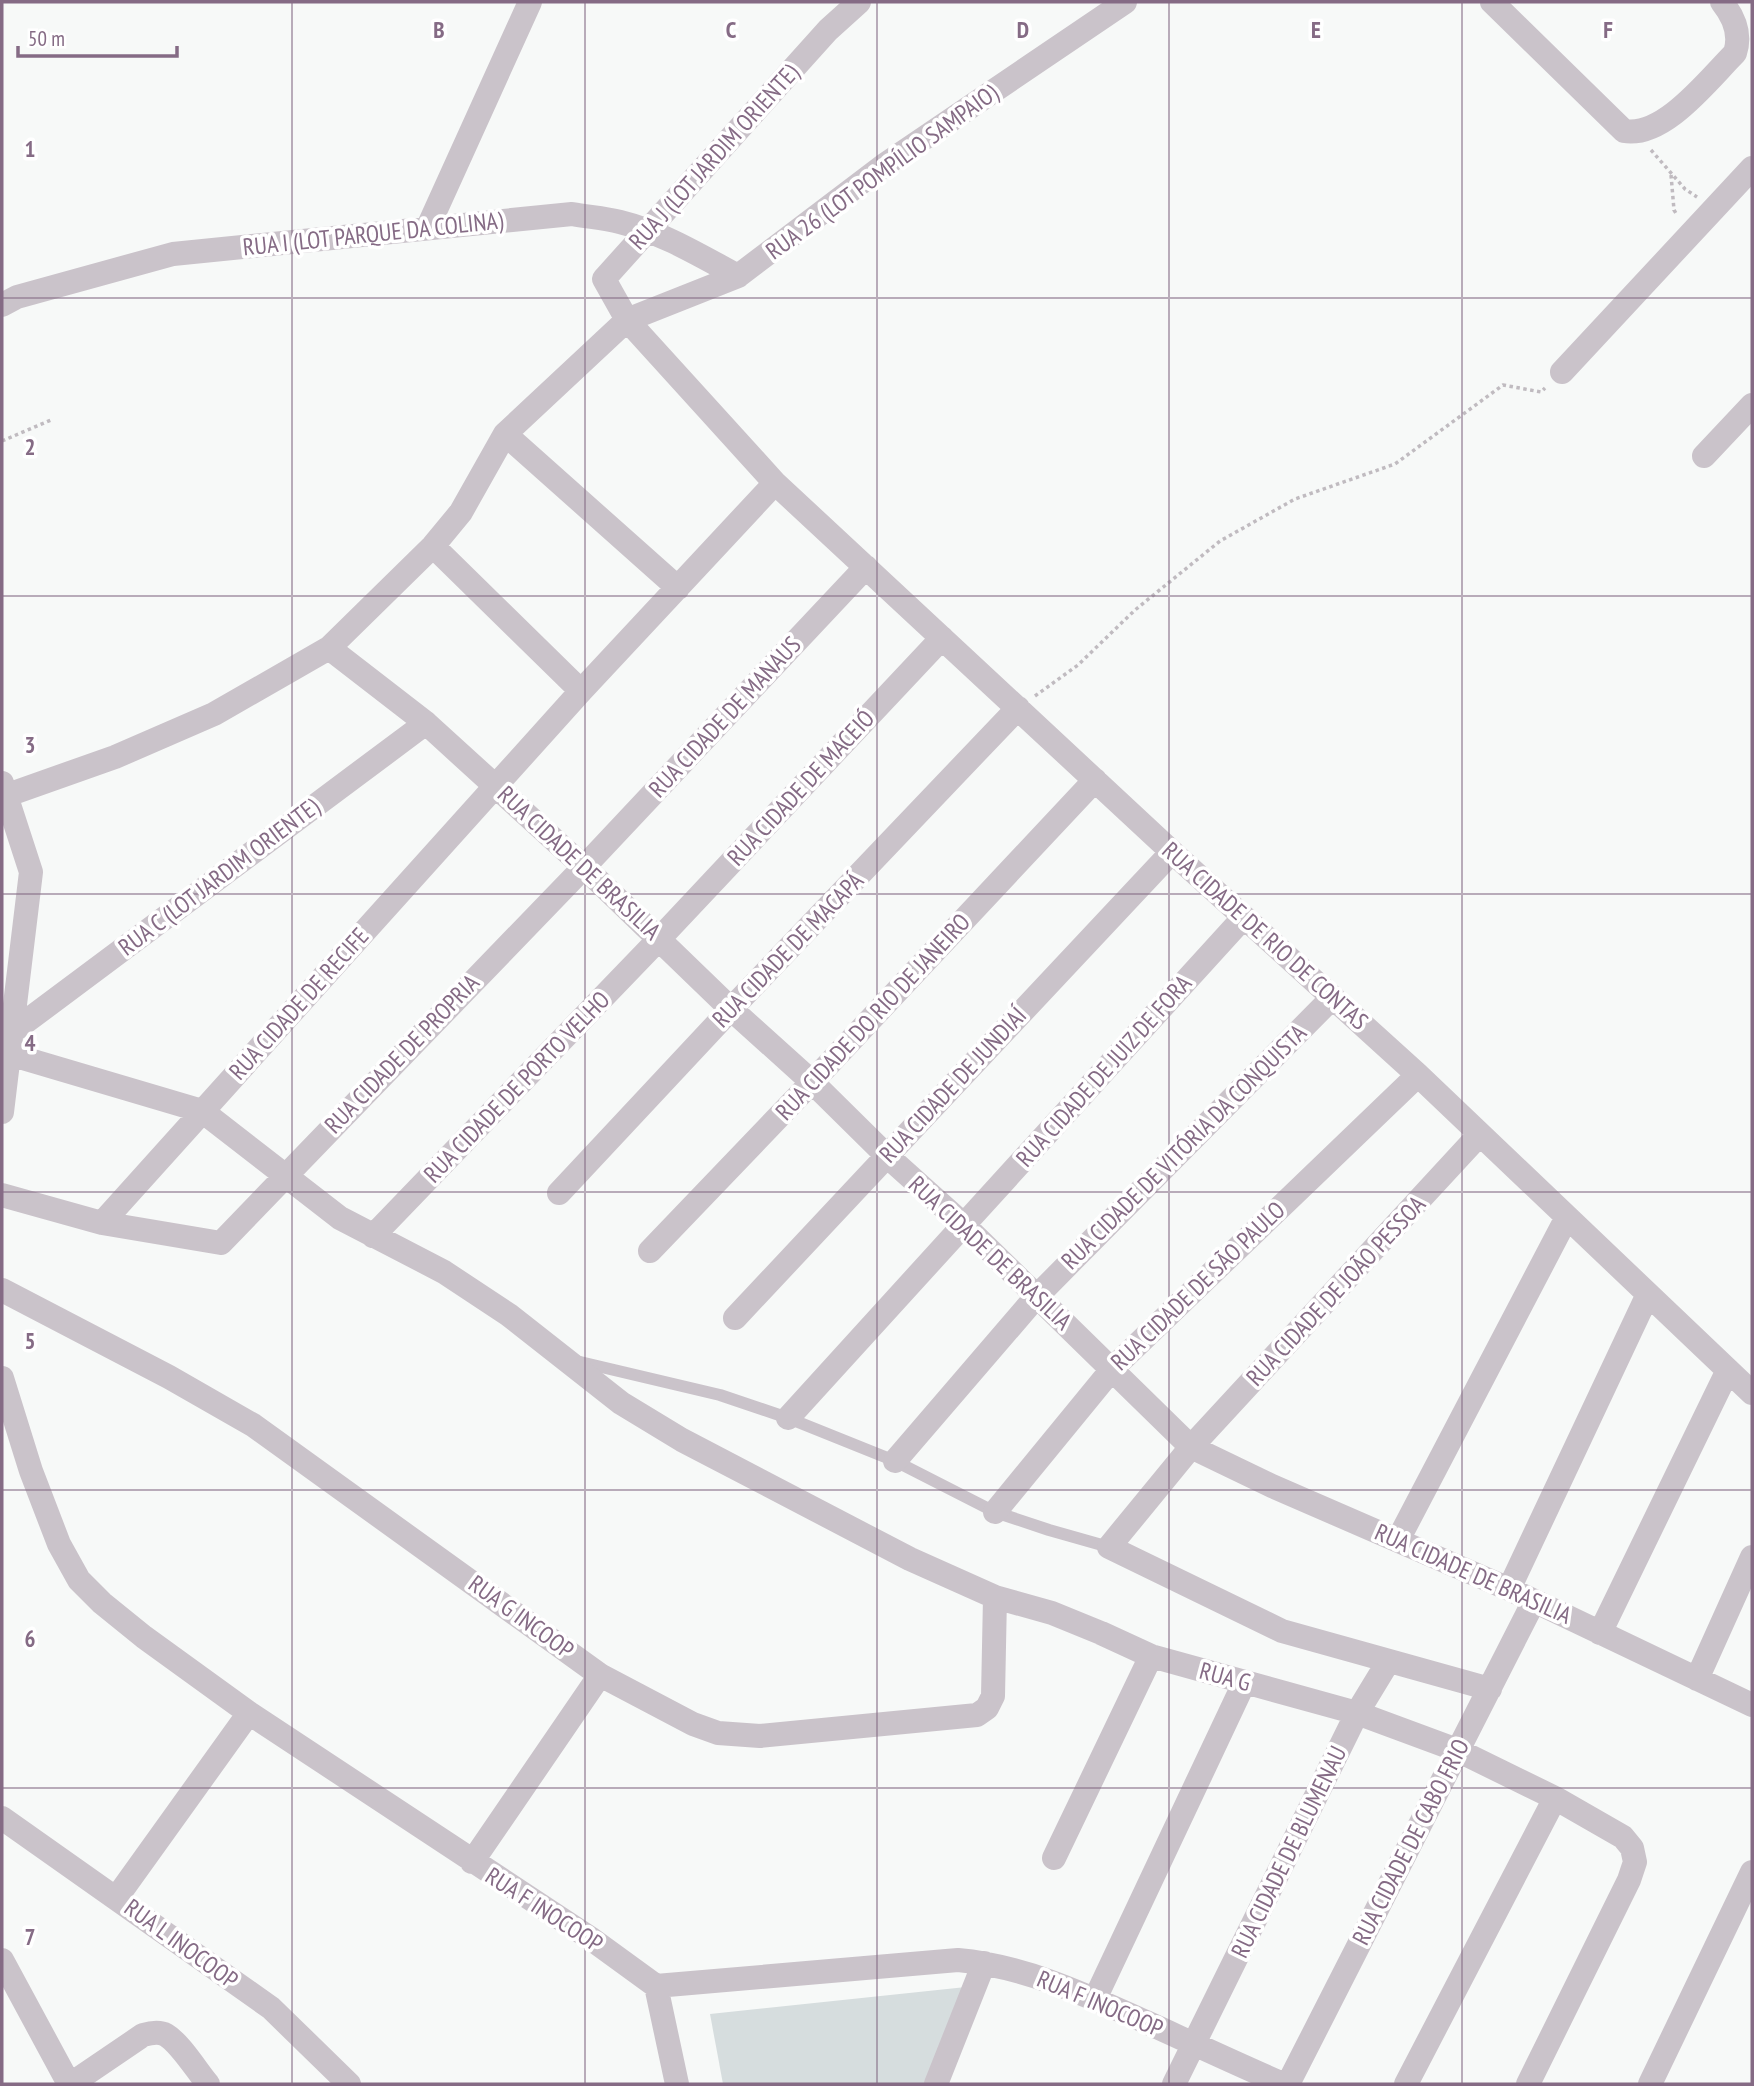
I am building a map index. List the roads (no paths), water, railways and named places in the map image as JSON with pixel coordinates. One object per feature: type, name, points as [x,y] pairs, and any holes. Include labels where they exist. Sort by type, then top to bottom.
[{"type":"street","points":[[429,227],[530,2]]},
{"type":"street","name":"RUA J (LOT JARDIM ORIENTE)","points":[[627,320],[604,279],[828,30],[859,2]]},
{"type":"street","name":"RUA 26 (LOT POMPÍLIO SAMPAIO)","points":[[627,320],[738,276],[883,166],[1125,2]]},
{"type":"street","points":[[1492,2],[1624,131],[1636,133],[1654,127],[1676,112],[1735,53],[1739,42],[1736,29],[1722,2]]},
{"type":"street","points":[[1562,372],[1752,168]]},
{"type":"street","name":"RUA I (LOT PARQUE DA COLINA)","points":[[2,305],[17,298],[173,254],[572,214],[621,222],[696,253],[738,276]]},
{"type":"street","points":[[2,1112],[14,1044],[31,872],[3,792],[115,757],[214,714],[329,648],[433,546],[460,512],[505,435],[627,320]]},
{"type":"street","name":"RUA CIDADE DE RIO DE CONTAS","points":[[627,320],[775,483],[1172,852],[1418,1075],[1752,1393]]},
{"type":"street","points":[[1704,456],[1752,405]]},
{"type":"street","points":[[505,435],[678,589]]},
{"type":"street","name":"RUA CIDADE DE RECIFE","points":[[102,1223],[498,787],[581,691],[775,483]]},
{"type":"street","points":[[433,546],[581,691]]},
{"type":"street","name":"RUA CIDADE DE MANAUS","points":[[584,867],[866,567]]},
{"type":"street","name":"RUA CIDADE DE MACEIÓ","points":[[660,938],[942,638]]},
{"type":"street","name":"RUA CIDADE DE BRASILIA","points":[[329,648],[426,723],[498,787],[660,938],[731,1009],[813,1082],[887,1156],[964,1225],[1191,1447],[1272,1486],[1509,1589],[1752,1705]]},
{"type":"street","name":"RUA CIDADE DE MACAPÁ","points":[[559,1193],[1018,708]]},
{"type":"street","name":"RUA C (LOT JARDIM ORIENTE)","points":[[14,1044],[426,723]]},
{"type":"street","name":"RUA CIDADE DO RIO DE JANEIRO","points":[[650,1251],[813,1082],[1096,780]]},
{"type":"street","name":"RUA CIDADE DE JUNDIAÍ","points":[[734,1318],[1172,852]]},
{"type":"street","name":"RUA CIDADE DE PROPRIA","points":[[102,1223],[221,1243],[584,867]]},
{"type":"street","name":"RUA CIDADE DE JUIZ DE FORA","points":[[788,1418],[1244,917]]},
{"type":"street","name":"RUA CIDADE DE PORTO VELHO","points":[[373,1236],[660,938]]},
{"type":"street","name":"RUA CIDADE DE VITÓRIA DA CONQUISTA","points":[[895,1461],[1036,1297],[1333,997]]},
{"type":"street","points":[[14,1044],[202,1111]]},
{"type":"street","name":"RUA CIDADE DE SÃO PAULO","points":[[995,1512],[1112,1368],[1418,1075]]},
{"type":"street","name":"RUA G","points":[[202,1111],[340,1218],[444,1272],[509,1315],[621,1403],[682,1440],[909,1559],[995,1597],[1052,1613],[1151,1656],[1357,1713],[1457,1750],[1555,1798],[1623,1837],[1632,1848],[1635,1862],[1629,1880],[1528,2084]]},
{"type":"street","name":"RUA CIDADE DE JOÃO PESSOA","points":[[1109,1547],[1191,1447],[1480,1134]]},
{"type":"street","points":[[2,1195],[102,1223]]},
{"type":"street","points":[[1398,1540],[1567,1217]]},
{"type":"street","name":"RUA G INCOOP","points":[[2,1290],[169,1377],[253,1425],[600,1675],[693,1724],[718,1733],[760,1736],[977,1715],[987,1707],[993,1696],[995,1597]]},
{"type":"street","points":[[1509,1589],[1648,1294]]},
{"type":"street","points":[[1600,1633],[1728,1370]]},
{"type":"street","name":"RUA F INOCOOP","points":[[2,1378],[49,1520],[79,1580],[144,1637],[249,1713],[590,1938],[656,1986],[958,1961],[984,1963],[1019,1971],[1095,1999],[1285,2084]]},
{"type":"street","points":[[1109,1547],[1282,1631],[1490,1689]]},
{"type":"street","points":[[1697,1679],[1752,1557]]},
{"type":"street","name":"RUA CIDADE DE CABO FRIO","points":[[1285,2084],[1534,1601]]},
{"type":"street","points":[[1054,1858],[1151,1656]]},
{"type":"street","name":"RUA CIDADE DE BLUMENAU","points":[[1174,2084],[1357,1713],[1388,1662]]},
{"type":"street","points":[[472,1862],[600,1675]]},
{"type":"street","points":[[1095,1999],[1244,1683]]},
{"type":"street","points":[[117,1897],[249,1713]]},
{"type":"street","points":[[1406,2084],[1555,1798]]},
{"type":"street","name":"RUA L INOCOOP","points":[[2,1818],[271,2008],[349,2084]]},
{"type":"street","points":[[1650,2084],[1752,1872]]},
{"type":"street","points":[[2,1960],[70,2084],[143,2035],[154,2033],[164,2034],[173,2041],[208,2084]]},
{"type":"street","points":[[936,2084],[984,1963]]},
{"type":"street","points":[[656,1986],[677,2084]]},
{"type":"lane","points":[[567,1359],[720,1395],[788,1418],[895,1461],[995,1512],[1109,1547]]}]
